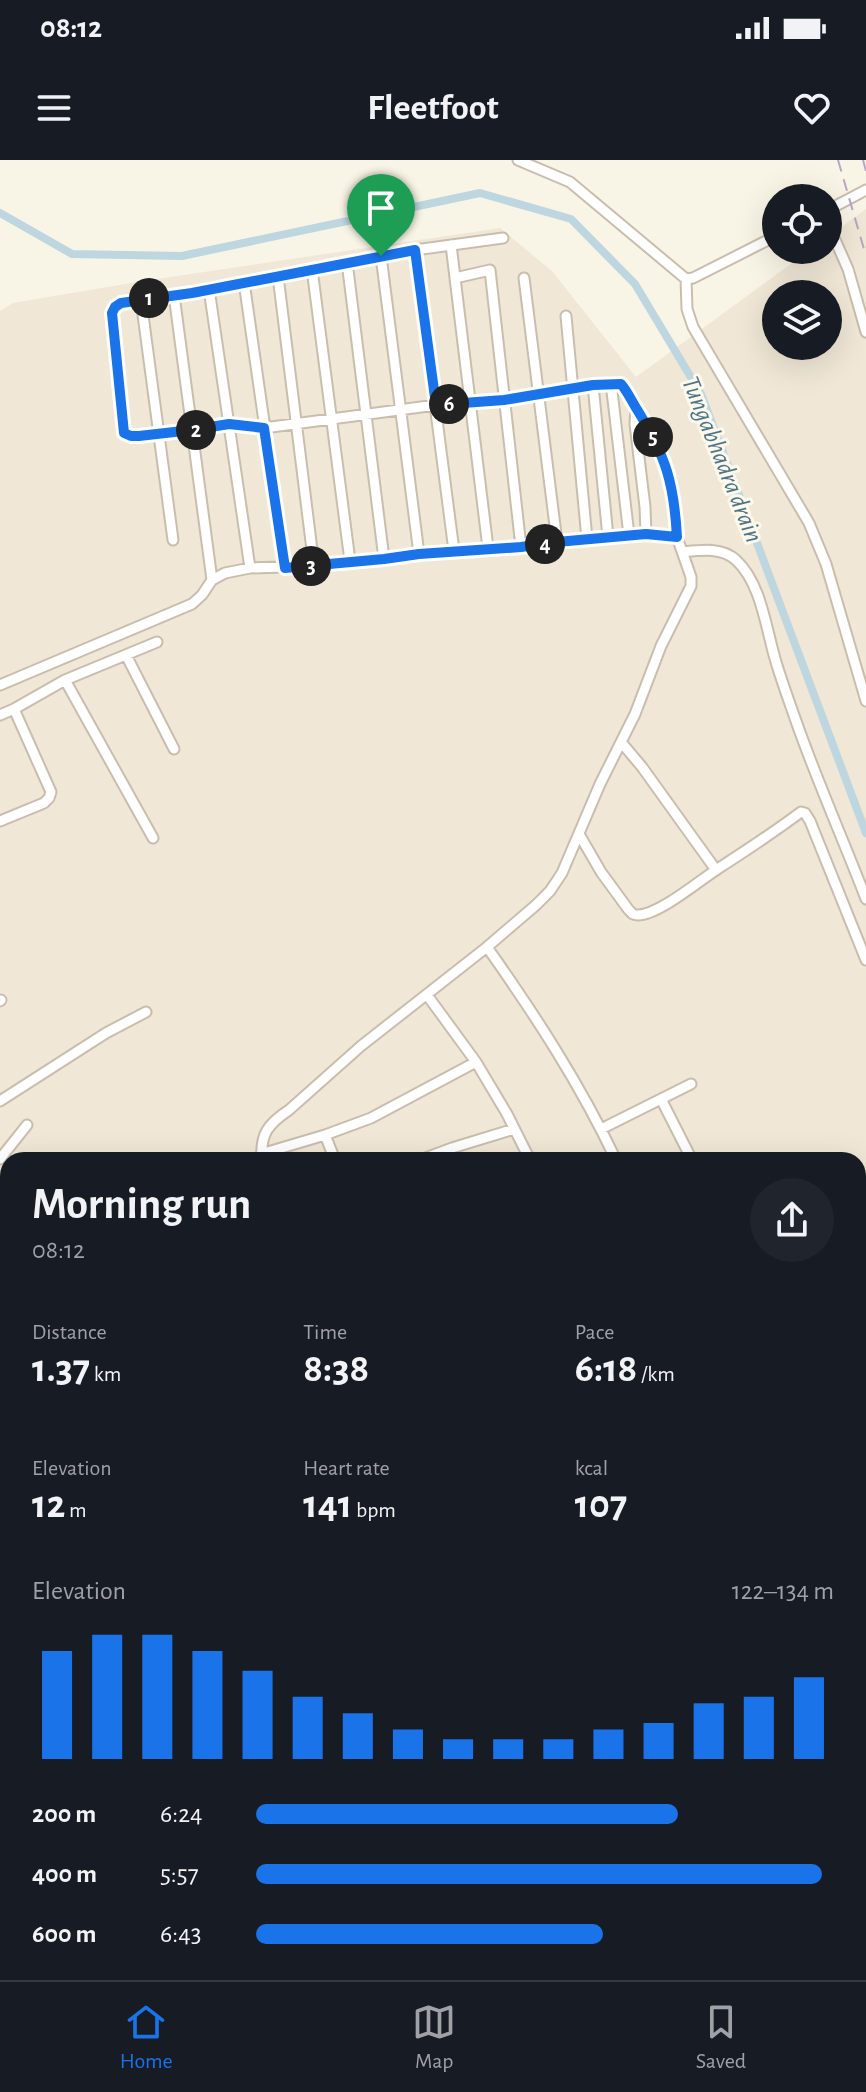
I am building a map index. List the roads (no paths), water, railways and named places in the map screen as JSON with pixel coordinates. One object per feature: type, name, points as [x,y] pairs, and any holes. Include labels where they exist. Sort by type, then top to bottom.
[{"type":"street","points":[[518,160],[570,182],[686,279],[762,243]]},
{"type":"street","points":[[842,203],[866,190]]},
{"type":"street","points":[[261,1152],[262,1139],[278,1118],[370,1038],[487,947],[550,891],[562,873],[647,686],[661,646],[691,586],[691,577],[677,537],[667,468],[650,431],[623,386],[611,383],[593,385],[504,400],[436,405],[264,428],[229,424],[131,436],[124,433],[112,313],[121,303],[415,250],[503,238]]},
{"type":"street","points":[[451,245],[488,548]]},
{"type":"street","points":[[415,250],[454,551]]},
{"type":"street","points":[[381,256],[419,554]]},
{"type":"street","points":[[842,256],[866,332]]},
{"type":"street","points":[[347,262],[384,559]]},
{"type":"street","points":[[312,269],[350,561]]},
{"type":"street","points":[[455,278],[490,270],[521,547]]},
{"type":"street","points":[[278,276],[314,566]]},
{"type":"street","points":[[524,278],[557,542]]},
{"type":"street","points":[[686,279],[687,309],[693,327],[809,523],[826,564],[866,701]]},
{"type":"street","points":[[244,282],[285,568]]},
{"type":"street","points":[[209,289],[250,568]]},
{"type":"street","points":[[174,295],[212,580]]},
{"type":"street","points":[[141,300],[173,540]]},
{"type":"street","points":[[566,316],[587,539]]},
{"type":"street","points":[[611,383],[629,535]]},
{"type":"street","points":[[593,385],[608,537]]},
{"type":"street","points":[[636,407],[646,534]]},
{"type":"street","points":[[0,685],[192,604],[212,580],[225,573],[250,568],[314,566],[629,535],[677,537]]},
{"type":"street","points":[[685,557],[701,550],[725,553],[743,567],[755,589],[795,719],[866,899]]},
{"type":"street","points":[[0,715],[65,680],[157,642]]},
{"type":"street","points":[[126,655],[174,749]]},
{"type":"street","points":[[65,680],[153,838]]},
{"type":"street","points":[[0,821],[44,803],[51,792],[14,709]]},
{"type":"street","points":[[621,742],[716,870]]},
{"type":"street","points":[[579,834],[601,872],[632,913],[639,915],[676,898],[801,812],[805,813],[866,960]]},
{"type":"street","points":[[487,947],[539,1021],[612,1152]]},
{"type":"street","points":[[427,995],[476,1062],[526,1152]]},
{"type":"street","points":[[0,1101],[106,1033],[146,1012]]},
{"type":"street","points":[[276,1152],[371,1118],[476,1062]]},
{"type":"street","points":[[0,1083],[9,1094]]},
{"type":"street","points":[[601,1129],[691,1084]]},
{"type":"street","points":[[661,1099],[688,1152]]},
{"type":"street","points":[[6,1152],[27,1125]]},
{"type":"street","points":[[441,1152],[514,1129]]},
{"type":"street","points":[[325,1135],[332,1152]]},
{"type":"waterway","name":"Tungabhadra drain","points":[[0,213],[72,254],[182,256],[480,193],[571,219],[635,284],[701,394],[866,833]]},
{"type":"railway","points":[[838,160],[866,256]]},
{"type":"railway","points":[[863,160],[866,171]]}]
